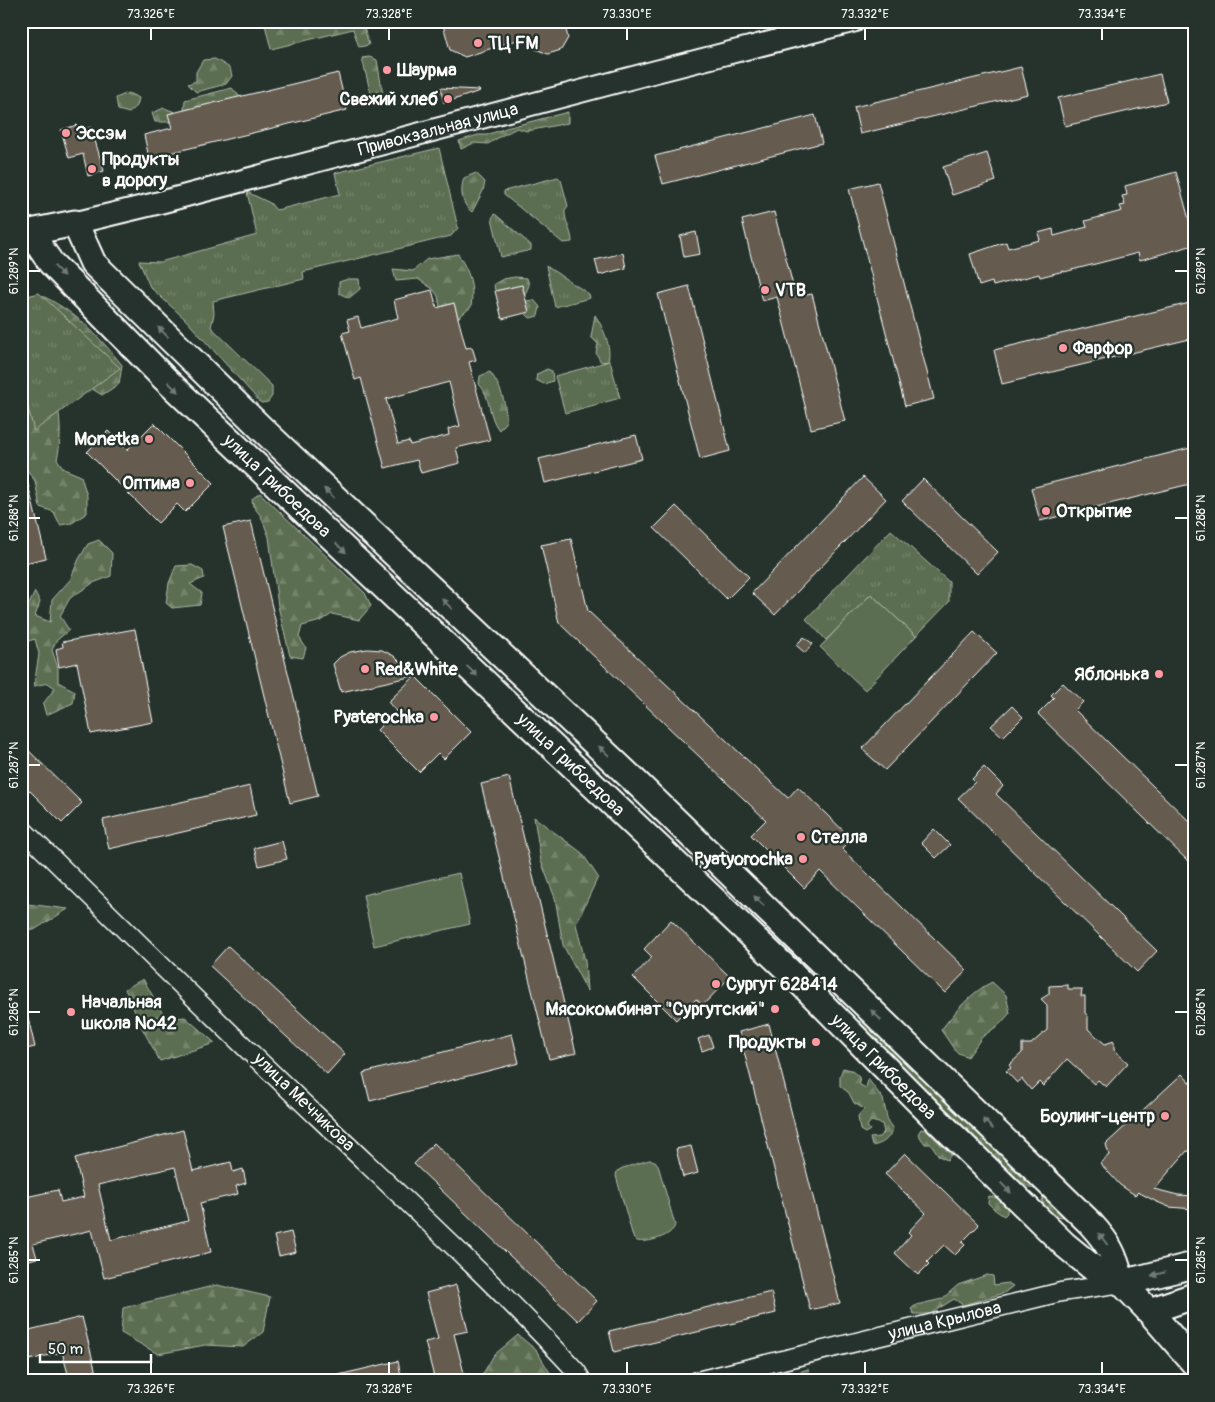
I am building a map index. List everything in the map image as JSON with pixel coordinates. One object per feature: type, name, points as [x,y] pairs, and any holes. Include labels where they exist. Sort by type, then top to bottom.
[{"type":"main road","name":"Привокзальная улица","points":[[25,234],[75,223]]},
{"type":"main road","name":"улица Грибоедова","points":[[75,223],[93,263],[260,428],[639,785],[1090,1223],[1113,1253],[1122,1283]]},
{"type":"main road","name":"улица Грибоедова","points":[[25,234],[164,378],[789,971],[1065,1245],[1093,1268],[1122,1283],[1194,1363]]},
{"type":"main road","name":"улица Крылова","points":[[1122,1283],[1194,1265]]},
{"type":"main road","points":[[1149,1311],[1194,1296]]},
{"type":"street","name":"Привокзальная улица","points":[[75,223],[854,21]]},
{"type":"street","name":"улица Мечникова","points":[[21,828],[520,1310],[576,1371],[582,1381]]},
{"type":"street","name":"улица Крылова","points":[[697,1381],[1061,1292],[1122,1283]]},
{"type":"green space","points":[[264,21],[362,21],[369,45],[359,47],[353,29],[271,49]]},
{"type":"green space","points":[[369,57],[377,60],[383,95],[373,103],[362,58]]},
{"type":"green space","points":[[215,59],[230,68],[232,76],[226,84],[196,92],[188,84],[196,81],[196,72],[203,60]]},
{"type":"green space","points":[[232,88],[240,97],[184,110],[185,100]]},
{"type":"green space","points":[[128,93],[139,98],[137,106],[129,113],[118,110],[116,98]]},
{"type":"green space","points":[[164,108],[175,112],[169,114],[170,122],[155,122],[152,113]]},
{"type":"green space","points":[[568,112],[568,123],[527,131],[517,128],[488,144],[474,143],[461,149],[459,141]]},
{"type":"green space","points":[[439,148],[458,228],[451,236],[303,272],[304,279],[213,301],[214,314],[211,327],[272,386],[272,396],[268,402],[261,403],[185,319],[150,287],[139,261],[160,262],[257,235],[247,192],[270,203],[276,210],[281,209],[340,194],[335,173]]},
{"type":"green space","points":[[476,173],[485,182],[483,191],[472,212],[468,209],[462,196],[462,187],[464,178]]},
{"type":"green space","points":[[558,177],[561,180],[568,206],[565,214],[572,242],[563,243],[504,195],[504,191]]},
{"type":"green space","points":[[495,214],[531,245],[531,250],[501,257],[492,218]]},
{"type":"green space","points":[[458,254],[466,267],[472,292],[471,307],[458,318],[454,303],[440,307],[438,296],[433,289],[418,279],[396,281],[393,269],[413,271],[427,259]]},
{"type":"green space","points":[[546,266],[589,294],[590,298],[555,307]]},
{"type":"green space","points":[[527,278],[529,285],[525,295],[522,285],[495,291],[494,284],[503,279]]},
{"type":"green space","points":[[348,279],[359,279],[360,289],[349,298],[339,293],[339,282]]},
{"type":"green space","points":[[39,293],[120,368],[34,431],[21,380],[21,298]]},
{"type":"green space","points":[[38,294],[63,307],[85,324],[122,365],[119,384],[102,395],[89,387],[58,408],[60,433],[57,459],[64,469],[81,476],[87,496],[87,513],[72,523],[60,525],[54,512],[40,507],[35,481],[25,467],[21,445],[21,297]]},
{"type":"green space","points":[[534,300],[540,307],[538,316],[530,318],[525,313],[529,312],[526,301]]},
{"type":"green space","points":[[595,315],[606,337],[609,350],[608,361],[601,362],[596,353],[598,344],[591,337]]},
{"type":"green space","points":[[610,361],[620,398],[565,413],[555,376]]},
{"type":"green space","points":[[547,369],[552,371],[553,381],[544,384],[536,380],[537,374]]},
{"type":"green space","points":[[490,372],[500,390],[505,409],[506,423],[499,430],[495,425],[486,394],[479,384],[480,376]]},
{"type":"green space","points":[[260,493],[365,593],[371,606],[359,620],[332,614],[321,621],[302,626],[299,637],[306,648],[303,658],[290,656],[278,606],[269,537],[261,516],[253,506],[252,499]]},
{"type":"green space","points":[[891,530],[949,582],[949,602],[916,636],[871,594],[826,640],[806,619]]},
{"type":"green space","points":[[99,540],[112,553],[111,576],[93,583],[70,598],[60,616],[69,630],[56,641],[52,650],[58,668],[58,682],[75,691],[73,703],[46,715],[43,704],[55,688],[48,683],[34,686],[39,654],[35,639],[25,642],[21,649],[21,613],[27,608],[35,592],[40,602],[35,616],[50,622],[52,600],[70,580],[88,544]]},
{"type":"green space","points":[[192,565],[203,571],[204,578],[190,584],[202,593],[200,605],[172,608],[166,603],[169,583],[176,566]]},
{"type":"green space","points":[[871,594],[916,636],[865,690],[820,647]]},
{"type":"green space","points":[[534,817],[582,853],[598,877],[576,924],[585,961],[587,991],[563,945],[555,898],[541,861]]},
{"type":"green space","points":[[459,873],[470,924],[374,946],[363,895]]},
{"type":"green space","points":[[27,904],[68,909],[34,930],[21,931],[21,905]]},
{"type":"green space","points":[[143,979],[166,1019],[185,1017],[215,1043],[160,1061],[141,1026],[125,989]]},
{"type":"green space","points":[[992,982],[1006,995],[1010,1013],[1000,1024],[982,1037],[968,1057],[956,1052],[941,1030],[970,997]]},
{"type":"green space","points":[[863,1019],[890,1040],[896,1052],[915,1064],[989,1135],[994,1148],[1000,1155],[1017,1158],[1039,1186],[1037,1190],[1012,1175],[926,1089],[858,1029],[858,1022]]},
{"type":"green space","points":[[843,1068],[851,1070],[859,1077],[860,1085],[866,1088],[868,1079],[883,1099],[888,1122],[893,1129],[890,1136],[879,1144],[872,1146],[870,1138],[879,1137],[884,1132],[882,1124],[871,1121],[867,1126],[870,1130],[865,1133],[860,1130],[858,1116],[864,1109],[854,1103],[849,1093],[840,1086],[840,1076]]},
{"type":"green space","points":[[921,1129],[928,1130],[951,1155],[947,1160],[939,1156],[931,1144],[925,1144],[918,1134]]},
{"type":"green space","points":[[649,1160],[655,1161],[658,1165],[675,1225],[664,1236],[653,1240],[637,1241],[633,1237],[616,1176],[617,1171],[623,1168]]},
{"type":"green space","points":[[1044,1194],[1064,1208],[1064,1217],[1057,1216],[1049,1210],[1042,1201]]},
{"type":"green space","points":[[989,1196],[998,1198],[1007,1207],[1007,1213],[1004,1216],[988,1203]]},
{"type":"green space","points":[[987,1275],[993,1276],[994,1285],[1008,1283],[1013,1286],[1004,1293],[963,1305],[954,1299],[930,1314],[914,1314],[911,1309],[916,1305],[942,1299],[958,1285]]},
{"type":"green space","points":[[217,1285],[270,1297],[263,1332],[243,1347],[205,1345],[158,1354],[121,1333],[123,1308]]},
{"type":"green space","points":[[518,1335],[536,1350],[552,1376],[539,1381],[481,1381],[481,1377],[494,1355]]},
{"type":"green space","points":[[808,1369],[811,1381],[770,1381]]},
{"type":"building","name":"ТЦ FM","points":[[442,21],[564,21],[568,38],[561,50],[548,54],[533,48],[529,36],[465,57],[450,50]]},
{"type":"building","points":[[1021,67],[1028,94],[860,134],[854,107]]},
{"type":"building","points":[[338,73],[347,110],[149,158],[144,135],[172,128],[168,114]]},
{"type":"building","points":[[1160,74],[1167,102],[1065,126],[1058,98]]},
{"type":"building","points":[[440,88],[479,90],[480,91],[444,103]]},
{"type":"building","points":[[815,115],[822,143],[663,184],[655,156]]},
{"type":"building","points":[[77,125],[79,131],[91,127],[104,171],[88,176],[83,154],[69,158],[61,130]]},
{"type":"building","points":[[987,153],[996,181],[952,195],[943,167]]},
{"type":"building","points":[[1176,172],[1194,238],[1194,245],[1140,260],[1138,253],[1040,277],[1039,274],[993,286],[992,282],[979,286],[970,254],[1006,242],[1008,248],[1040,240],[1038,233],[1053,229],[1054,236],[1087,227],[1085,221],[1122,211],[1120,206],[1125,205],[1122,196],[1127,195],[1125,186]]},
{"type":"building","points":[[878,182],[934,399],[905,406],[849,189]]},
{"type":"building","points":[[774,212],[796,297],[812,294],[845,421],[811,429],[777,297],[762,301],[742,220]]},
{"type":"building","points":[[696,232],[700,254],[684,257],[680,236]]},
{"type":"building","points":[[623,253],[626,268],[599,275],[595,260]]},
{"type":"building","points":[[522,285],[529,312],[502,319],[495,291]]},
{"type":"building","points":[[689,286],[730,451],[700,459],[658,294]]},
{"type":"building","points":[[432,290],[437,308],[454,303],[466,348],[472,347],[476,360],[469,362],[490,440],[456,448],[460,463],[421,473],[417,460],[385,468],[361,378],[355,380],[342,333],[350,331],[347,320],[358,317],[361,328],[398,318],[394,300]],"holes":[[[449,382],[460,426],[448,429],[449,435],[410,445],[409,441],[398,444],[386,399]]]},
{"type":"building","points":[[1194,302],[1194,338],[1002,384],[994,350]]},
{"type":"building","points":[[154,423],[214,483],[185,512],[177,504],[158,523],[87,452],[108,431],[127,450]]},
{"type":"building","points":[[636,435],[642,459],[545,483],[539,459]]},
{"type":"building","points":[[1194,447],[1194,483],[1040,521],[1031,488]]},
{"type":"building","points":[[26,476],[46,558],[21,564],[21,477]]},
{"type":"building","points":[[863,477],[886,499],[775,615],[752,593]]},
{"type":"building","points":[[923,479],[998,552],[977,574],[902,501]]},
{"type":"building","points":[[676,506],[749,577],[727,599],[654,528]]},
{"type":"building","points":[[251,521],[318,796],[290,803],[223,527]]},
{"type":"building","points":[[571,539],[588,611],[788,798],[798,787],[852,839],[842,849],[967,970],[945,993],[820,871],[804,888],[751,835],[766,820],[559,623],[541,545]]},
{"type":"building","points":[[135,629],[153,722],[91,734],[77,663],[59,667],[56,649],[63,647],[62,642]]},
{"type":"building","points":[[974,632],[997,653],[885,770],[862,749]]},
{"type":"building","points":[[804,637],[813,644],[805,653],[796,645]]},
{"type":"building","name":"Red&White","points":[[367,649],[382,650],[394,656],[414,676],[341,692],[333,664],[340,657],[350,652]]},
{"type":"building","points":[[415,676],[471,732],[444,759],[438,753],[419,772],[377,730],[396,711],[388,702]]},
{"type":"building","points":[[1063,683],[1083,702],[1075,710],[1194,826],[1194,867],[1038,714],[1054,698],[1051,695]]},
{"type":"building","points":[[1012,706],[1023,717],[1003,737],[991,726]]},
{"type":"building","points":[[21,743],[82,803],[62,823],[21,782]]},
{"type":"building","points":[[984,767],[1003,786],[996,794],[1157,951],[1137,972],[958,798],[975,782],[972,779]]},
{"type":"building","points":[[509,777],[576,1053],[549,1059],[481,784]]},
{"type":"building","points":[[250,786],[256,815],[109,849],[103,820]]},
{"type":"building","points":[[934,829],[950,845],[936,858],[921,843]]},
{"type":"building","points":[[282,841],[287,859],[259,866],[254,848]]},
{"type":"building","points":[[671,920],[730,977],[703,1005],[696,999],[676,1020],[633,977],[652,957],[644,949]]},
{"type":"building","points":[[228,946],[345,1054],[327,1074],[210,966]]},
{"type":"building","points":[[1068,985],[1068,989],[1082,989],[1081,996],[1085,996],[1085,1013],[1088,1016],[1088,1029],[1105,1044],[1114,1041],[1114,1050],[1128,1063],[1106,1087],[1098,1080],[1094,1084],[1067,1059],[1043,1086],[1039,1082],[1031,1090],[1022,1079],[1017,1083],[1006,1071],[1011,1068],[1009,1065],[1022,1053],[1022,1044],[1031,1044],[1047,1030],[1047,1005],[1041,999],[1049,994],[1049,986]]},
{"type":"building","points":[[21,1009],[26,1009],[35,1047],[21,1050]]},
{"type":"building","points":[[769,1024],[840,1303],[810,1310],[739,1032]]},
{"type":"building","points":[[512,1034],[519,1063],[370,1101],[363,1073]]},
{"type":"building","points":[[709,1035],[713,1047],[702,1051],[698,1039]]},
{"type":"building","name":"Боулинг-центр","points":[[1182,1074],[1194,1087],[1194,1152],[1187,1151],[1154,1189],[1178,1195],[1194,1196],[1194,1209],[1169,1207],[1138,1192],[1135,1195],[1120,1185],[1100,1163],[1109,1155],[1106,1144]]},
{"type":"building","points":[[183,1130],[193,1171],[231,1162],[233,1172],[243,1169],[246,1183],[236,1186],[238,1194],[200,1203],[211,1252],[104,1278],[92,1230],[33,1244],[37,1258],[21,1262],[21,1198],[58,1190],[61,1202],[84,1197],[75,1158]],"holes":[[[175,1167],[188,1221],[111,1240],[98,1185]]]},
{"type":"building","points":[[434,1143],[597,1301],[578,1321],[414,1164]]},
{"type":"building","points":[[691,1146],[698,1173],[683,1177],[676,1149]]},
{"type":"building","points":[[905,1153],[979,1225],[962,1242],[965,1245],[955,1255],[944,1245],[927,1262],[929,1264],[918,1275],[895,1253],[911,1235],[908,1232],[926,1213],[885,1174]]},
{"type":"building","points":[[291,1232],[296,1252],[279,1256],[274,1236]]},
{"type":"building","points":[[456,1285],[468,1331],[454,1334],[466,1381],[435,1381],[425,1342],[438,1339],[426,1293]]},
{"type":"building","points":[[771,1292],[776,1313],[614,1352],[609,1331]]},
{"type":"building","points":[[82,1317],[98,1381],[70,1381],[62,1352],[21,1362],[21,1332]]},
{"type":"building","points":[[398,1361],[402,1381],[335,1381],[334,1376]]},
{"type":"place","name":"ТЦ FM","points":[[478,43]]},
{"type":"place","name":"Шаурма","points":[[387,70]]},
{"type":"place","name":"Свежий хлеб","points":[[448,99]]},
{"type":"place","name":"Эссэм","points":[[66,133]]},
{"type":"place","name":"Продукты в дорогу","points":[[92,169]]},
{"type":"place","name":"VTB","points":[[765,290]]},
{"type":"place","name":"Фарфор","points":[[1063,348]]},
{"type":"place","name":"Monetka","points":[[149,439]]},
{"type":"place","name":"Оптима","points":[[190,483]]},
{"type":"place","name":"Открытие","points":[[1046,511]]},
{"type":"place","name":"Red&White","points":[[365,669]]},
{"type":"place","name":"Яблонька","points":[[1159,674]]},
{"type":"place","name":"Pyaterochka","points":[[434,717]]},
{"type":"place","name":"Стелла","points":[[801,837]]},
{"type":"place","name":"Pyatyorochka","points":[[803,859]]},
{"type":"place","name":"Сургут 628414","points":[[716,984]]},
{"type":"place","name":"Мясокомбинат \"Сургутский\"","points":[[775,1009]]},
{"type":"place","name":"Начальная школа №42","points":[[71,1012]]},
{"type":"place","name":"Продукты","points":[[816,1042]]},
{"type":"place","name":"Боулинг-центр","points":[[1165,1116]]}]
